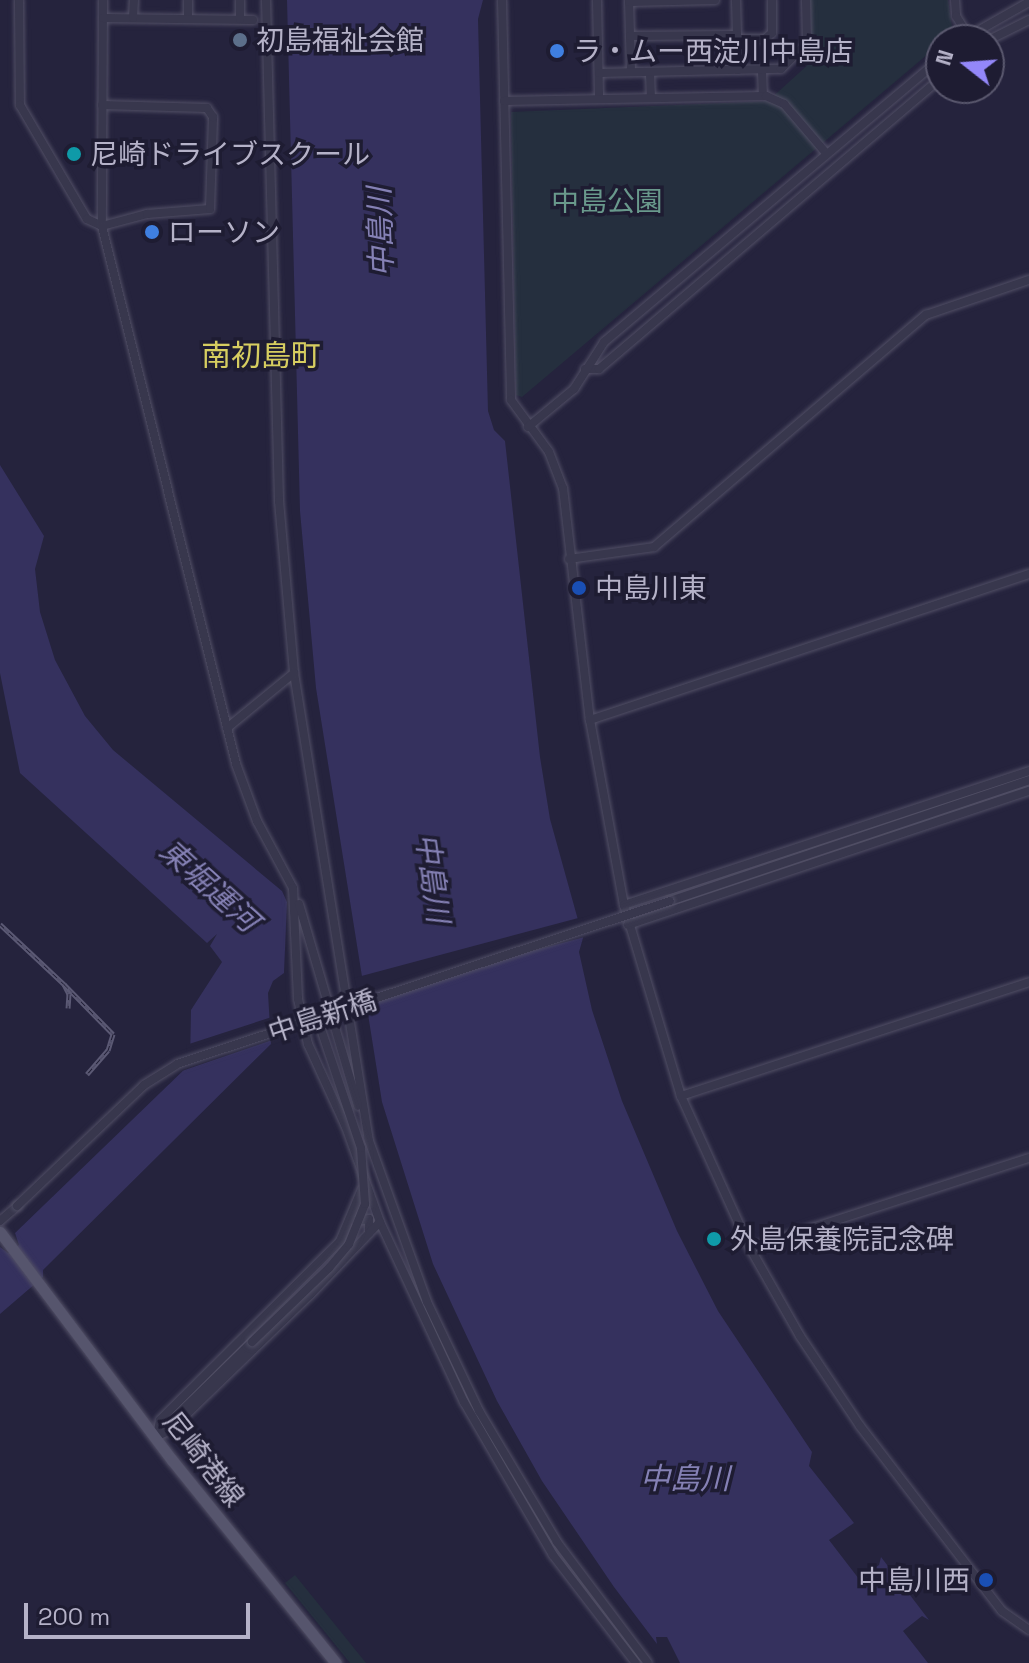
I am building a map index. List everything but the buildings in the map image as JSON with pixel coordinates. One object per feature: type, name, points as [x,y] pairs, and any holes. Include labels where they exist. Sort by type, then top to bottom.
[{"type":"main road","name":"尼崎港線","points":[[0,1232],[336,1663]]},
{"type":"street","points":[[19,0],[20,105],[82,214],[102,226],[147,214],[210,209],[213,117],[202,106],[102,105]]},
{"type":"street","points":[[103,0],[102,226],[227,728],[247,797],[293,888],[369,1140],[427,1302],[479,1411],[557,1542],[648,1663]]},
{"type":"street","points":[[133,18],[134,0]]},
{"type":"street","points":[[188,0],[188,19]]},
{"type":"street","points":[[240,0],[240,19]]},
{"type":"street","points":[[266,0],[279,501],[294,673],[369,1140]]},
{"type":"street","points":[[502,0],[509,390],[513,409],[559,474],[590,720],[624,905],[681,1096],[750,1248],[860,1426],[1002,1611],[1029,1630]]},
{"type":"street","points":[[597,0],[599,99]]},
{"type":"street","points":[[631,72],[629,1],[715,0]]},
{"type":"street","points":[[736,0],[738,70]]},
{"type":"street","points":[[630,36],[765,39],[772,33],[772,0]]},
{"type":"street","points":[[599,73],[781,69],[807,43],[806,0]]},
{"type":"street","points":[[955,0],[959,24]]},
{"type":"street","points":[[989,24],[1029,2]]},
{"type":"street","points":[[103,18],[253,20]]},
{"type":"street","points":[[1005,32],[1029,20]]},
{"type":"street","points":[[762,70],[763,96]]},
{"type":"street","points":[[528,427],[574,389],[604,342],[925,71]]},
{"type":"street","points":[[650,72],[651,98]]},
{"type":"street","points":[[585,369],[599,369],[925,92]]},
{"type":"street","points":[[504,101],[763,96],[784,104],[826,153]]},
{"type":"street","points":[[569,559],[654,547],[926,315],[1029,280]]},
{"type":"street","points":[[590,720],[1029,574]]},
{"type":"street","points":[[227,728],[294,673]]},
{"type":"street","points":[[624,905],[1029,771]]},
{"type":"street","name":"中島新橋","points":[[0,1221],[144,1085],[177,1064],[1029,780]]},
{"type":"street","points":[[628,925],[1029,791]]},
{"type":"street","points":[[293,888],[303,1025],[380,1222],[464,1402],[535,1528],[636,1663]]},
{"type":"street","points":[[681,1096],[1029,982]]},
{"type":"street","points":[[157,1436],[329,1268],[349,1244],[365,1204],[361,1148],[317,1017]]},
{"type":"street","points":[[750,1248],[1029,1158]]},
{"type":"street","points":[[349,1227],[361,1193],[362,1171]]},
{"type":"street","points":[[157,1436],[160,1420],[312,1272],[360,1218],[372,1222],[361,1245]]},
{"type":"street","points":[[157,1436],[169,1431],[361,1245],[380,1222]]},
{"type":"green space","name":"中島公園","points":[[810,0],[948,0],[952,24],[925,24],[925,57],[522,397],[516,395],[511,112],[768,101],[811,62]]},
{"type":"green space","points":[[295,1575],[366,1663],[350,1663],[285,1583]]},
{"type":"water","name":"中島川","points":[[287,0],[483,0],[478,19],[488,411],[494,430],[505,441],[540,757],[550,819],[583,938],[579,952],[592,1010],[622,1101],[677,1231],[718,1311],[812,1452],[809,1466],[854,1523],[829,1540],[859,1579],[879,1565],[881,1557],[929,1620],[922,1616],[903,1631],[928,1663],[680,1663],[667,1637],[656,1637],[657,1644],[542,1481],[497,1401],[433,1264],[382,1102],[316,688],[300,511]]},
{"type":"water","name":"東堀運河","points":[[0,465],[44,536],[35,569],[40,612],[55,660],[85,716],[113,750],[282,891],[287,902],[284,973],[273,981],[268,993],[271,1044],[43,1270],[43,1277],[0,1314],[0,1247],[8,1253],[19,1245],[15,1233],[190,1064],[191,1010],[222,962],[210,946],[217,934],[207,943],[20,773],[0,673]]},
{"type":"pier","points":[[582,917],[587,936],[359,997],[354,978]]},
{"type":"pier","points":[[275,1016],[275,1039],[179,1072],[187,1060],[186,1045]]},
{"type":"railway","points":[[0,924],[64,984],[69,994],[68,1008]]},
{"type":"railway","points":[[64,984],[113,1034],[108,1050],[87,1074]]},
{"type":"place","name":"初島福祉会館","points":[[240,40]]},
{"type":"place","name":"ラ・ムー西淀川中島店","points":[[557,51]]},
{"type":"place","name":"尼崎ドライブスクール","points":[[74,154]]},
{"type":"place","name":"ローソン","points":[[152,232]]},
{"type":"place","name":"中島川東","points":[[579,588]]},
{"type":"place","name":"外島保養院記念碑","points":[[714,1239]]},
{"type":"place","name":"中島川西","points":[[986,1580]]},
{"type":"district","name":"南初島町","points":[[261,356]]}]
